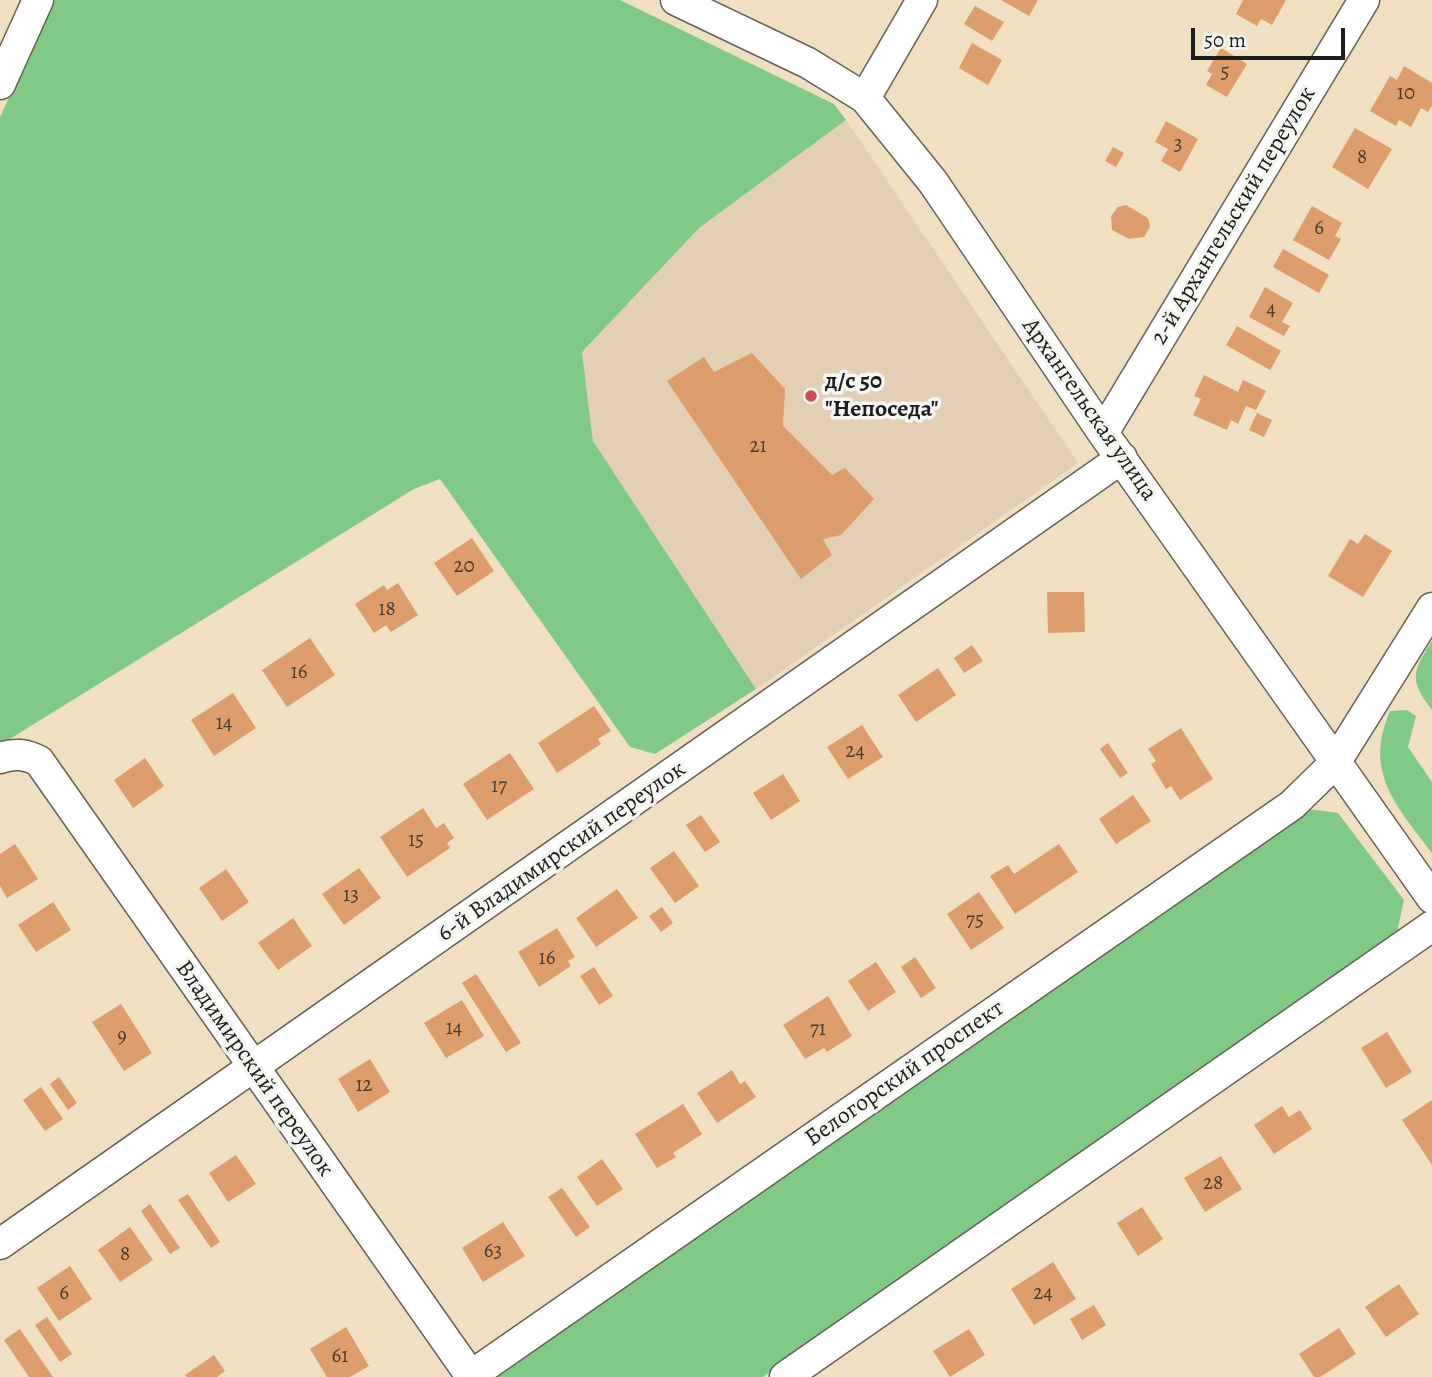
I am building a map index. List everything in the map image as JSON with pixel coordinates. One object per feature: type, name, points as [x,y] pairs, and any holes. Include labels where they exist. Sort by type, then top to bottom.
[{"type":"street","points":[[0,84],[38,0]]},
{"type":"street","name":"Архангельская улица","points":[[676,0],[808,63],[865,98],[933,182],[1103,432],[1432,898]]},
{"type":"street","points":[[865,98],[922,0]]},
{"type":"street","name":"2-й Архангельский переулок","points":[[1103,432],[1364,0]]},
{"type":"street","name":"6-й Владимирский переулок","points":[[0,1244],[254,1069],[1122,458]]},
{"type":"street","name":"Белогорский проспект","points":[[470,1376],[1292,805],[1335,763],[1432,608]]},
{"type":"street","name":"Владимирский переулок","points":[[0,758],[10,754],[27,755],[39,761],[470,1376]]},
{"type":"street","points":[[785,1377],[1432,926]]},
{"type":"shaded area","name":"д/с 50 \"Непоседа\"","points":[[846,120],[1078,463],[756,689],[593,441],[582,351],[699,228]]},
{"type":"green space","points":[[54,0],[620,0],[834,104],[846,120],[699,228],[582,352],[593,441],[756,689],[655,754],[630,747],[440,479],[414,489],[0,745],[0,117]]},
{"type":"green space","points":[[1432,641],[1432,710],[1419,691],[1416,676],[1420,661]]},
{"type":"green space","points":[[1407,710],[1416,716],[1408,747],[1432,782],[1432,853],[1396,804],[1382,771],[1380,753],[1390,711]]},
{"type":"green space","points":[[1302,808],[1338,813],[1404,900],[1396,937],[763,1377],[482,1377]]},
{"type":"building","points":[[1001,0],[1038,0],[1029,16]]},
{"type":"building","points":[[1243,0],[1286,0],[1272,25],[1261,19],[1257,26],[1236,14]]},
{"type":"building","points":[[975,6],[1004,22],[992,41],[964,24]]},
{"type":"building","points":[[972,43],[1002,60],[988,85],[959,68]]},
{"type":"building","points":[[1221,48],[1247,64],[1227,97],[1206,85],[1212,74],[1207,71]]},
{"type":"building","points":[[1404,66],[1432,83],[1432,106],[1428,112],[1421,108],[1411,127],[1399,120],[1396,126],[1370,111],[1390,76],[1397,80]]},
{"type":"building","points":[[1166,121],[1198,139],[1180,172],[1161,161],[1168,149],[1155,142]]},
{"type":"building","points":[[1355,128],[1392,149],[1368,189],[1332,167]]},
{"type":"building","points":[[1113,147],[1124,153],[1116,167],[1105,161]]},
{"type":"building","points":[[1126,205],[1148,218],[1150,227],[1144,237],[1129,239],[1112,230],[1111,216],[1118,207]]},
{"type":"building","points":[[1312,206],[1342,223],[1335,236],[1341,239],[1329,260],[1293,240]]},
{"type":"building","points":[[1283,249],[1329,275],[1319,293],[1273,267]]},
{"type":"building","points":[[1265,287],[1293,303],[1282,322],[1290,326],[1284,336],[1249,317]]},
{"type":"building","points":[[1237,326],[1281,351],[1270,370],[1226,345]]},
{"type":"building","points":[[752,353],[785,389],[783,426],[832,475],[845,468],[874,499],[841,535],[823,539],[832,555],[801,579],[667,381],[704,357],[714,372]]},
{"type":"building","points":[[1204,375],[1238,392],[1243,380],[1266,391],[1256,410],[1246,406],[1238,424],[1231,420],[1227,430],[1193,415],[1201,399],[1194,396]]},
{"type":"building","points":[[1257,413],[1272,420],[1264,437],[1249,430]]},
{"type":"building","points":[[1365,534],[1392,551],[1363,597],[1328,576],[1350,539],[1358,544]]},
{"type":"building","points":[[472,538],[494,571],[457,596],[434,563]]},
{"type":"building","points":[[398,583],[418,615],[391,632],[386,625],[374,633],[355,604],[384,585],[387,590]]},
{"type":"building","points":[[1047,592],[1084,592],[1085,632],[1048,633]]},
{"type":"building","points":[[310,638],[335,675],[287,707],[262,670]]},
{"type":"building","points":[[972,645],[983,661],[964,673],[954,658]]},
{"type":"building","points":[[938,668],[956,695],[916,722],[898,695]]},
{"type":"building","points":[[233,693],[256,728],[214,756],[191,720]]},
{"type":"building","points":[[594,706],[611,731],[598,739],[601,744],[557,773],[538,743]]},
{"type":"building","points":[[862,725],[883,757],[848,779],[827,747]]},
{"type":"building","points":[[1181,728],[1213,779],[1180,800],[1171,786],[1166,789],[1151,764],[1156,761],[1148,749]]},
{"type":"building","points":[[1108,743],[1128,773],[1120,778],[1100,749]]},
{"type":"building","points":[[510,753],[534,789],[487,820],[463,784]]},
{"type":"building","points":[[145,758],[164,786],[133,808],[114,780]]},
{"type":"building","points":[[783,774],[800,801],[771,820],[753,793]]},
{"type":"building","points":[[1133,795],[1151,821],[1116,844],[1099,819]]},
{"type":"building","points":[[423,808],[436,828],[444,823],[454,838],[447,843],[450,848],[407,877],[380,837]]},
{"type":"building","points":[[701,815],[720,842],[705,852],[686,825]]},
{"type":"building","points":[[15,844],[38,879],[7,898],[0,886],[0,854]]},
{"type":"building","points":[[1059,844],[1078,872],[1015,914],[990,876],[1008,865],[1014,874]]},
{"type":"building","points":[[674,851],[699,886],[675,903],[650,868]]},
{"type":"building","points":[[359,868],[381,898],[344,925],[322,894]]},
{"type":"building","points":[[226,869],[249,902],[222,921],[199,888]]},
{"type":"building","points":[[617,889],[638,918],[596,947],[576,918]]},
{"type":"building","points":[[979,892],[1004,928],[971,950],[947,914]]},
{"type":"building","points":[[53,902],[71,930],[36,952],[18,925]]},
{"type":"building","points":[[662,907],[673,923],[661,932],[649,916]]},
{"type":"building","points":[[293,918],[312,946],[278,970],[258,943]]},
{"type":"building","points":[[557,928],[575,957],[568,961],[571,966],[539,987],[518,952]]},
{"type":"building","points":[[915,957],[936,988],[921,998],[901,967]]},
{"type":"building","points":[[876,962],[896,992],[868,1011],[848,981]]},
{"type":"building","points":[[594,967],[613,996],[599,1005],[580,976]]},
{"type":"building","points":[[476,974],[521,1043],[506,1052],[462,983]]},
{"type":"building","points":[[828,996],[852,1036],[827,1052],[824,1048],[805,1059],[783,1025]]},
{"type":"building","points":[[462,1000],[484,1036],[446,1058],[424,1023]]},
{"type":"building","points":[[121,1004],[152,1053],[124,1071],[92,1022]]},
{"type":"building","points":[[1387,1032],[1412,1072],[1386,1088],[1361,1048]]},
{"type":"building","points":[[370,1059],[390,1092],[358,1112],[338,1079]]},
{"type":"building","points":[[732,1070],[740,1084],[745,1081],[756,1097],[717,1123],[697,1093]]},
{"type":"building","points":[[59,1077],[77,1103],[68,1110],[50,1084]]},
{"type":"building","points":[[41,1087],[63,1119],[45,1131],[23,1100]]},
{"type":"building","points":[[1432,1100],[1432,1165],[1402,1120]]},
{"type":"building","points":[[683,1104],[702,1134],[673,1153],[676,1157],[657,1168],[635,1134]]},
{"type":"building","points":[[1282,1106],[1289,1117],[1300,1110],[1312,1129],[1274,1154],[1254,1125]]},
{"type":"building","points":[[236,1155],[256,1184],[228,1202],[209,1173]]},
{"type":"building","points":[[1221,1156],[1242,1189],[1205,1212],[1184,1178]]},
{"type":"building","points":[[602,1159],[623,1189],[597,1206],[577,1177]]},
{"type":"building","points":[[562,1188],[590,1227],[576,1237],[548,1197]]},
{"type":"building","points":[[188,1194],[220,1242],[211,1248],[178,1200]]},
{"type":"building","points":[[150,1204],[180,1248],[170,1254],[141,1211]]},
{"type":"building","points":[[1142,1207],[1163,1239],[1138,1256],[1117,1223]]},
{"type":"building","points":[[503,1222],[525,1256],[483,1282],[462,1248]]},
{"type":"building","points":[[130,1227],[153,1260],[120,1282],[98,1250]]},
{"type":"building","points":[[1053,1262],[1076,1299],[1034,1325],[1011,1289]]},
{"type":"building","points":[[70,1266],[92,1299],[59,1321],[37,1288]]},
{"type":"building","points":[[1399,1284],[1419,1314],[1386,1337],[1365,1307]]},
{"type":"building","points":[[1094,1305],[1106,1325],[1082,1340],[1070,1319]]},
{"type":"building","points":[[47,1317],[72,1354],[60,1362],[35,1325]]},
{"type":"building","points":[[346,1327],[369,1366],[350,1377],[327,1377],[310,1349]]},
{"type":"building","points":[[1339,1328],[1356,1354],[1320,1377],[1314,1377],[1299,1354]]},
{"type":"building","points":[[20,1329],[53,1377],[29,1377],[4,1340]]},
{"type":"building","points":[[969,1329],[985,1355],[950,1377],[933,1351]]},
{"type":"building","points":[[214,1355],[225,1371],[217,1377],[185,1375]]},
{"type":"place","name":"д/с 50 \"Непоседа\"","points":[[811,396]]}]
